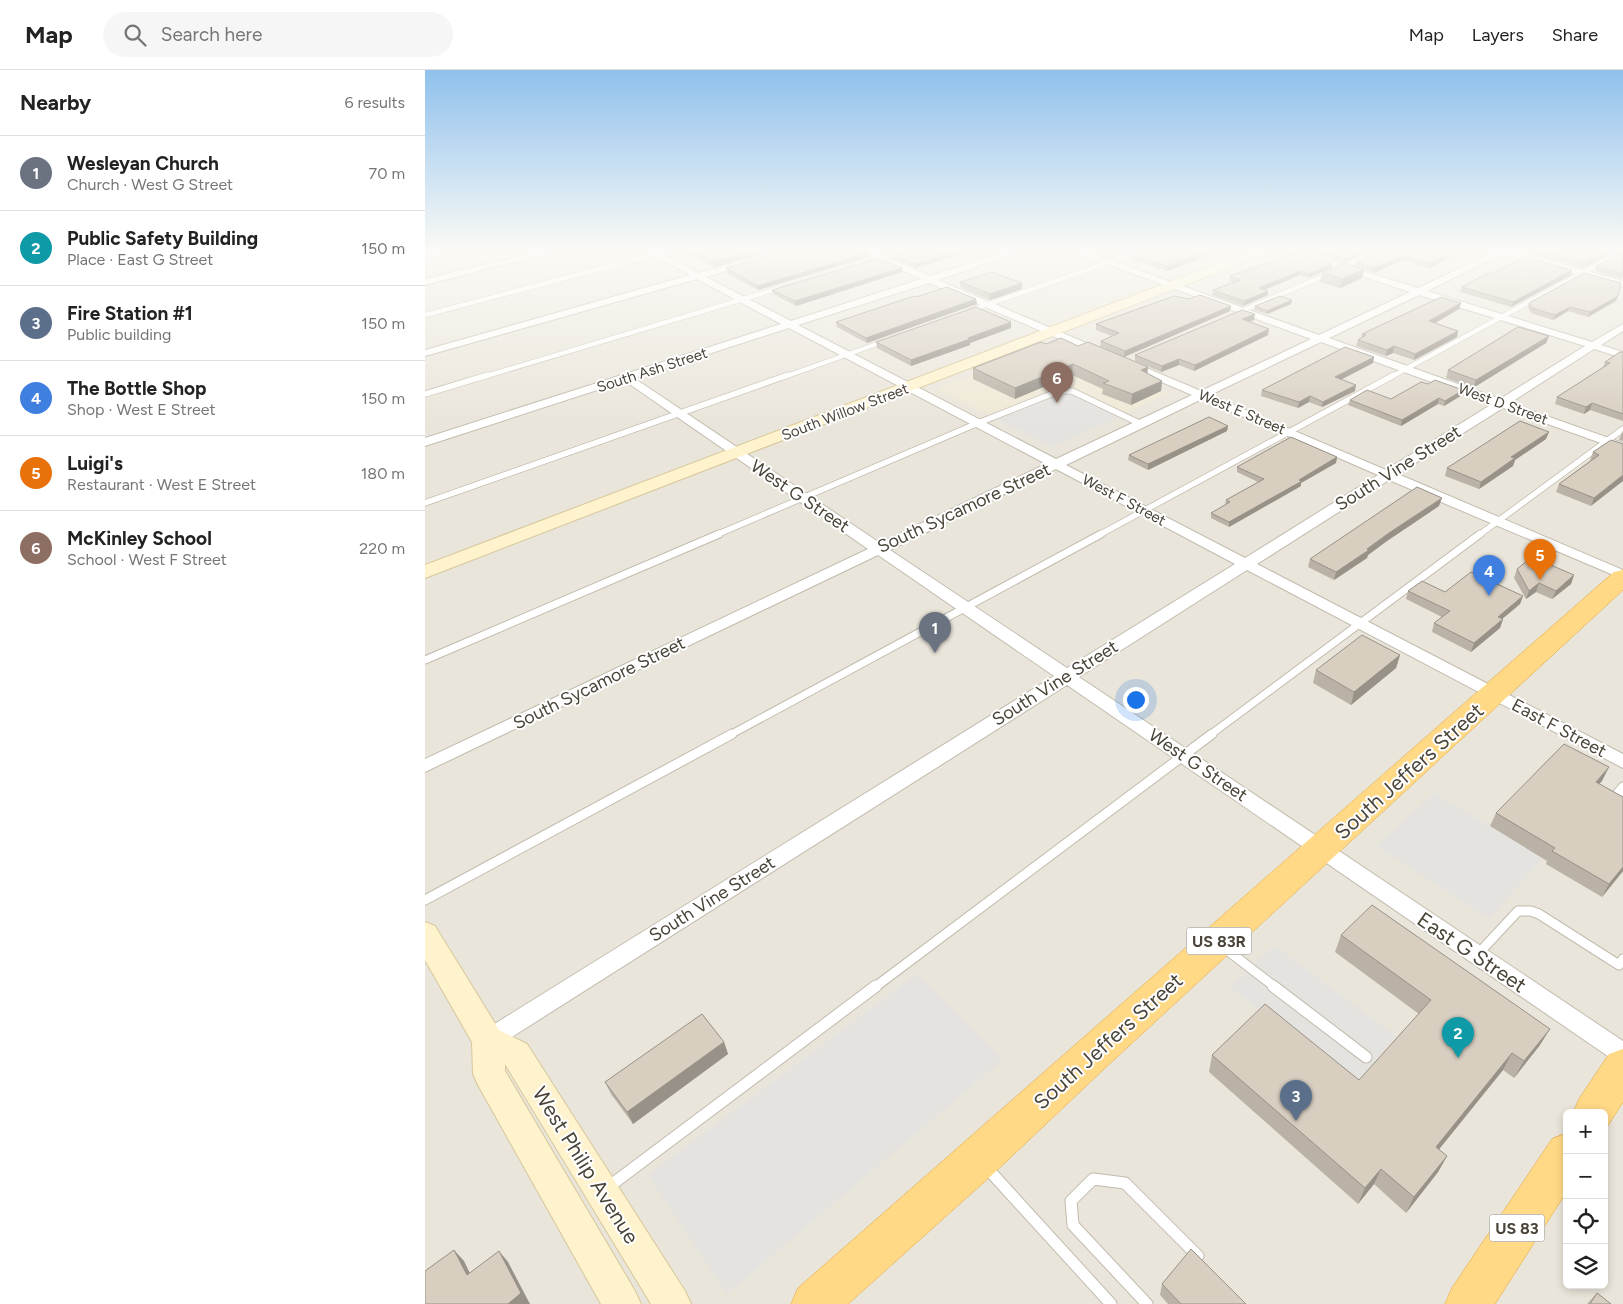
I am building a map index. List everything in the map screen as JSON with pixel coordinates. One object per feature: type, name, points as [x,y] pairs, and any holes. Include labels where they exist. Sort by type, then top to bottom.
[{"type":"highway","name":"South Jeffers Street","points":[[815,1304],[1623,576]]},
{"type":"highway","points":[[1596,1109],[1623,1066]]},
{"type":"highway","name":"US 83","points":[[1468,1304],[1566,1154]]},
{"type":"main road","name":"South Willow Street","points":[[425,572],[1116,308]]},
{"type":"main road","name":"West Philip Avenue","points":[[425,934],[488,1040],[489,1074],[622,1304]]},
{"type":"main road","name":"West Philip Avenue","points":[[488,1040],[516,1054],[671,1304]]},
{"type":"street","points":[[425,353],[585,308]]},
{"type":"street","name":"West F Street","points":[[757,308],[1494,694]]},
{"type":"street","name":"South Ash Street","points":[[425,442],[844,308]]},
{"type":"street","name":"West E Street","points":[[994,308],[1127,360],[1201,395],[1623,576]]},
{"type":"street","name":"West D Street","points":[[1225,308],[1320,338],[1623,447]]},
{"type":"street","name":"South Sycamore Street","points":[[425,766],[1383,308]]},
{"type":"street","points":[[1470,308],[1623,355]]},
{"type":"street","name":"South Vine Street","points":[[488,1040],[1623,327]]},
{"type":"street","name":"West G Street","points":[[627,378],[736,454],[804,498],[1321,849]]},
{"type":"street","name":"East F Street","points":[[1494,694],[1623,762]]},
{"type":"street","name":"East G Street","points":[[1321,849],[1623,1054]]},
{"type":"lane","points":[[425,315],[452,308]]},
{"type":"lane","points":[[425,394],[712,308]]},
{"type":"lane","points":[[962,314],[981,308]]},
{"type":"lane","points":[[1238,313],[1251,308]]},
{"type":"lane","points":[[425,900],[1517,308]]},
{"type":"lane","points":[[425,503],[678,412],[891,339]]},
{"type":"lane","points":[[425,660],[978,423],[1065,390],[1072,391],[1141,424]]},
{"type":"lane","points":[[602,1192],[1359,623],[1623,429]]},
{"type":"lane","points":[[1623,787],[1618,794],[1623,801]]},
{"type":"lane","points":[[1477,955],[1514,914],[1524,910],[1539,914],[1622,964]]},
{"type":"lane","points":[[1218,942],[1366,1058]]},
{"type":"lane","points":[[978,1159],[1111,1304]]},
{"type":"lane","points":[[1147,1304],[1073,1225],[1071,1201],[1093,1179],[1125,1183],[1205,1264]]},
{"type":"shaded area","points":[[425,308],[1623,308],[1623,1304],[425,1304]]},
{"type":"shaded area","points":[[1053,343],[1169,393],[1052,447],[937,389]]},
{"type":"shaded area","points":[[1067,386],[1127,413],[1052,447],[993,417]]},
{"type":"shaded area","points":[[1434,793],[1543,858],[1489,919],[1377,846]]},
{"type":"shaded area","points":[[1274,945],[1396,1036],[1353,1085],[1230,987]]},
{"type":"shaded area","points":[[917,974],[1003,1060],[727,1294],[648,1175]]},
{"type":"building","points":[[879,308],[952,308],[866,338],[836,322]]},
{"type":"building","points":[[974,308],[1011,322],[911,360],[876,342]]},
{"type":"building","points":[[1142,308],[1227,308],[1125,351],[1101,341],[1119,333],[1096,324]]},
{"type":"building","points":[[1259,308],[1275,308],[1267,311]]},
{"type":"building","points":[[1418,308],[1453,308],[1429,321],[1458,331],[1415,354],[1394,346],[1387,350],[1358,340],[1366,335],[1362,334]]},
{"type":"building","points":[[1532,308],[1569,308],[1555,315]]},
{"type":"building","points":[[1572,308],[1598,308],[1590,312]]},
{"type":"building","points":[[1242,310],[1255,314],[1242,319],[1269,329],[1195,365],[1179,359],[1162,366],[1135,355]]},
{"type":"building","points":[[1518,327],[1549,336],[1476,380],[1448,370]]},
{"type":"building","points":[[1061,338],[1078,346],[1088,342],[1148,367],[1141,370],[1162,381],[1132,394],[1103,383],[1109,381],[1073,364],[1015,388],[973,368],[1041,342],[1046,344]]},
{"type":"building","points":[[1345,347],[1374,357],[1335,377],[1356,385],[1323,402],[1310,396],[1299,402],[1262,390]]},
{"type":"building","points":[[1623,352],[1623,414],[1592,403],[1586,407],[1557,397],[1610,363],[1605,362]]},
{"type":"building","points":[[1435,380],[1463,390],[1445,401],[1439,398],[1402,420],[1350,400],[1367,390],[1391,399],[1421,382],[1428,384]]},
{"type":"building","points":[[1209,417],[1228,426],[1148,464],[1129,455]]},
{"type":"building","points":[[1520,421],[1549,432],[1511,457],[1515,458],[1481,482],[1447,468]]},
{"type":"building","points":[[1291,437],[1337,457],[1299,480],[1302,481],[1229,522],[1211,513],[1230,502],[1226,500],[1264,479],[1237,467]]},
{"type":"building","points":[[1611,440],[1623,444],[1623,475],[1594,498],[1559,484],[1599,455],[1593,452]]},
{"type":"building","points":[[1417,487],[1442,498],[1389,533],[1367,549],[1369,550],[1336,572],[1310,559]]},
{"type":"building","points":[[1532,557],[1574,575],[1556,591],[1539,583],[1529,591],[1517,569]]},
{"type":"building","points":[[1471,572],[1523,596],[1498,617],[1503,619],[1474,643],[1434,623],[1450,611],[1408,591],[1422,581],[1445,592]]},
{"type":"building","points":[[1362,635],[1400,655],[1354,692],[1316,670]]},
{"type":"building","points":[[1564,744],[1609,767],[1596,782],[1623,797],[1623,867],[1609,884],[1552,851],[1555,848],[1496,813]]},
{"type":"building","points":[[1372,905],[1550,1029],[1524,1061],[1512,1053],[1436,1147],[1447,1156],[1414,1197],[1381,1169],[1365,1188],[1212,1055],[1265,1004],[1359,1080],[1431,1000],[1341,935]]},
{"type":"building","points":[[702,1014],[724,1042],[627,1112],[605,1082]]},
{"type":"building","points":[[1191,1249],[1246,1304],[1181,1304],[1162,1284]]},
{"type":"building","points":[[454,1250],[467,1275],[499,1251],[521,1293],[508,1304],[425,1304],[425,1271]]},
{"type":"building","points":[[1597,1293],[1611,1304],[1590,1304]]},
{"type":"place","name":"McKinley School","points":[[1057,403]]},
{"type":"place","name":"Luigi's","points":[[1540,580]]},
{"type":"place","name":"The Bottle Shop","points":[[1489,596]]},
{"type":"place","name":"Wesleyan Church","points":[[935,653]]},
{"type":"place","name":"Public Safety Building","points":[[1458,1058]]},
{"type":"place","name":"Fire Station #1","points":[[1296,1121]]}]
